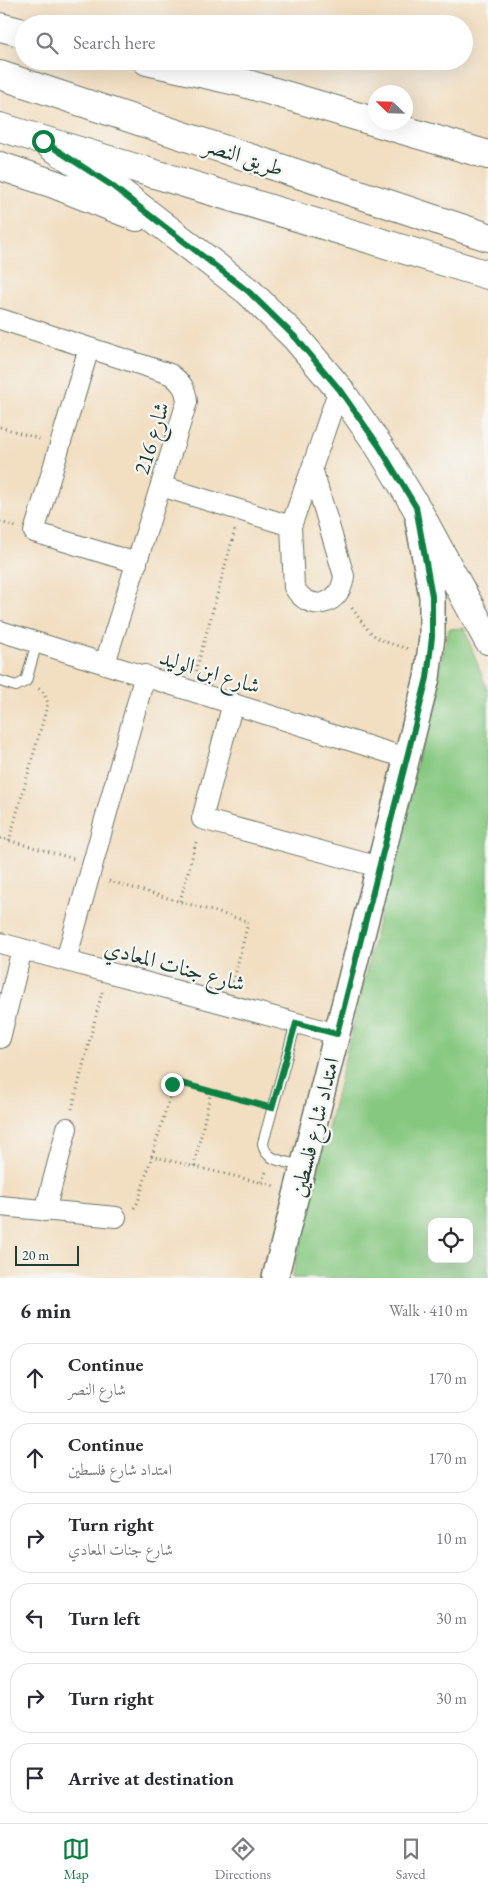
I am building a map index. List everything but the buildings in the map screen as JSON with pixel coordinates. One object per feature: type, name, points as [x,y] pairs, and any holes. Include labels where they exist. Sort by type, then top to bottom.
[{"type":"main road","points":[[0,27],[15,31]]},
{"type":"main road","points":[[187,70],[241,82],[368,120]]},
{"type":"main road","name":"طريق النصر","points":[[0,75],[488,237]]},
{"type":"main road","name":"طريق النصر","points":[[0,128],[488,275]]},
{"type":"main road","points":[[403,130],[488,155]]},
{"type":"main road","points":[[43,141],[111,185],[249,292],[296,338],[339,389],[379,446],[416,507],[488,640]]},
{"type":"main road","points":[[0,166],[54,184],[166,229]]},
{"type":"street","name":"شارع 216","points":[[0,319],[170,374],[180,381],[186,390],[188,402],[105,663]]},
{"type":"street","points":[[89,348],[34,532],[137,563]]},
{"type":"street","points":[[312,468],[342,568],[343,584],[334,598],[320,603],[304,599],[294,587],[291,526],[339,389]]},
{"type":"street","points":[[161,486],[291,526]]},
{"type":"street","name":"امتداد شارع فلسطين","points":[[275,1278],[427,678],[432,637],[432,596],[416,507]]},
{"type":"street","name":"شارع ابن الوليد","points":[[0,631],[406,758]]},
{"type":"street","points":[[66,960],[145,676]]},
{"type":"street","points":[[233,703],[202,819],[379,866]]},
{"type":"street","name":"شارع جنات المعادي","points":[[0,943],[337,1034]]},
{"type":"street","points":[[0,1038],[22,949]]},
{"type":"street","points":[[45,1210],[67,1128]]},
{"type":"street","points":[[0,1206],[116,1217]]},
{"type":"lane","points":[[0,682],[16,686],[26,681],[37,642]]},
{"type":"lane","points":[[296,1023],[263,1143],[265,1152],[272,1158],[304,1166]]},
{"type":"path","points":[[0,427],[60,445]]},
{"type":"path","points":[[191,690],[240,510]]},
{"type":"path","points":[[340,591],[373,637],[385,643],[430,655]]},
{"type":"path","points":[[9,841],[48,703],[44,693],[26,681]]},
{"type":"path","points":[[180,901],[202,819]]},
{"type":"path","points":[[0,838],[180,901],[247,921],[228,1004]]},
{"type":"path","points":[[67,1128],[107,972]]},
{"type":"path","points":[[116,1217],[123,1216],[135,1208],[138,1202],[172,1084],[177,1082],[272,1108]]},
{"type":"path","points":[[194,1166],[211,1091]]},
{"type":"path","points":[[152,1156],[297,1192]]},
{"type":"green space","points":[[464,628],[488,692],[488,1278],[292,1278],[449,629]]},
{"type":"route","points":[[43,141],[111,185],[249,292],[296,338],[339,389],[379,446],[416,507],[432,596],[432,637],[427,678],[337,1034],[296,1023],[272,1108],[177,1082],[172,1084]]}]
